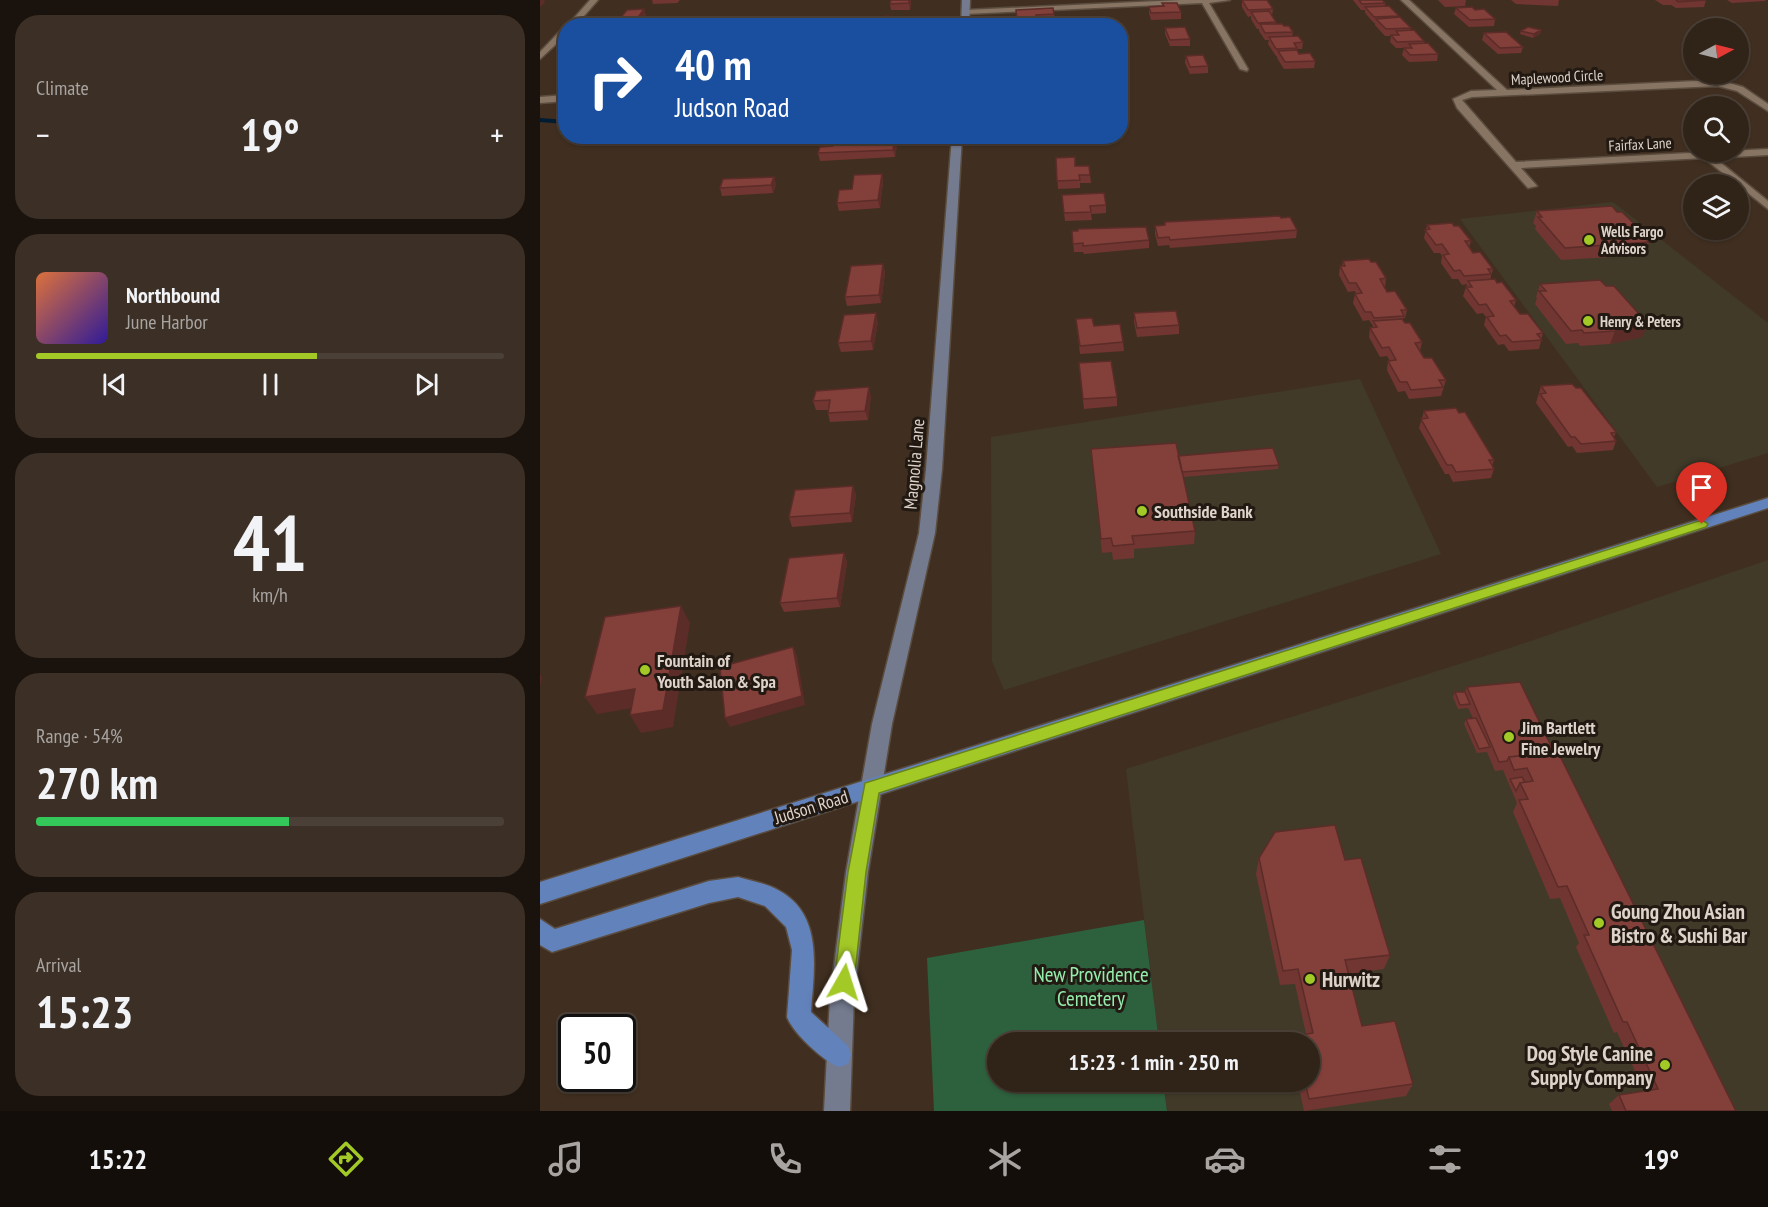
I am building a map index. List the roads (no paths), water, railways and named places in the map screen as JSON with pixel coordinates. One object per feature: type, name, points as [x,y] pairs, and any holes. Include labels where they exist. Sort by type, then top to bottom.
[{"type":"main road","points":[[966,0],[966,18]]},
{"type":"main road","name":"Magnolia Lane","points":[[837,1111],[845,967],[871,789],[882,724],[927,533],[935,458],[956,144]]},
{"type":"main road","name":"Judson Road","points":[[540,893],[1768,503]]},
{"type":"main road","points":[[540,930],[552,941],[709,892],[738,887],[772,898],[796,921],[804,950],[799,1017],[839,1056]]},
{"type":"street","points":[[577,18],[594,0]]},
{"type":"street","points":[[966,12],[1226,0]]},
{"type":"street","points":[[1405,0],[1505,93]]},
{"type":"street","points":[[1204,1],[1244,69]]},
{"type":"street","points":[[540,57],[558,38]]},
{"type":"street","name":"Maplewood Circle","points":[[1532,186],[1460,106],[1457,99],[1464,95],[1718,82],[1734,86],[1768,108]]},
{"type":"street","points":[[540,100],[558,99]]},
{"type":"street","name":"Fairfax Lane","points":[[1749,153],[1768,152]]},
{"type":"street","name":"Fairfax Lane","points":[[1514,165],[1683,156]]},
{"type":"street","points":[[1715,162],[1768,206]]},
{"type":"waterway","points":[[540,120],[558,121]]},
{"type":"place","name":"Wells Fargo Advisors","points":[[1589,240]]},
{"type":"place","name":"Henry & Peters","points":[[1588,321]]},
{"type":"place","name":"Southside Bank","points":[[1142,511]]},
{"type":"place","name":"Fountain of Youth Salon & Spa","points":[[645,670]]},
{"type":"place","name":"Jim Bartlett Fine Jewelry","points":[[1509,737]]},
{"type":"place","name":"Goung Zhou Asian Bistro & Sushi Bar","points":[[1599,923]]},
{"type":"place","name":"Hurwitz","points":[[1310,979]]},
{"type":"place","name":"Dog Style Canine Supply Company","points":[[1665,1065]]},
{"type":"park label","name":"New Providence Cemetery","points":[[1091,986]]}]
